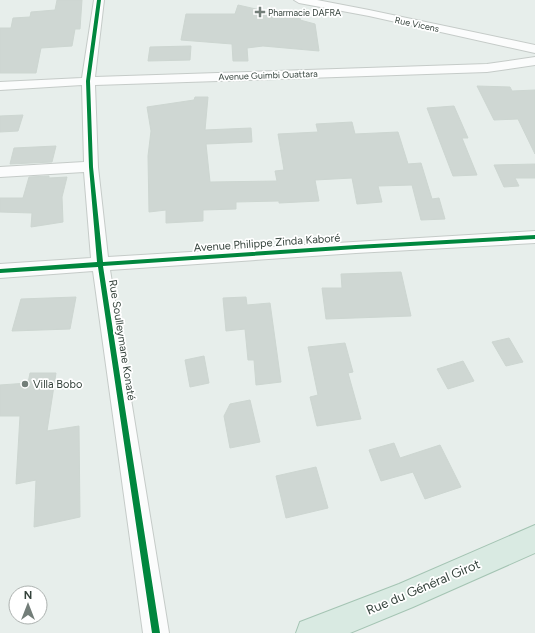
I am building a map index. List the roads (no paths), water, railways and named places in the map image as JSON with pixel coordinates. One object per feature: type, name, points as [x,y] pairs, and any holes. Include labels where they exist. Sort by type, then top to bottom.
[{"type":"highway","name":"Rue du Général Girot","points":[[311,633],[403,597],[535,539]]},
{"type":"street","name":"Rue Soulleymane Konaté","points":[[99,0],[88,81],[91,167],[100,263],[156,633]]},
{"type":"street","name":"Rue Vicens","points":[[299,0],[369,13],[535,49]]},
{"type":"street","points":[[369,13],[376,0]]},
{"type":"street","name":"Avenue Guimbi Ouattara","points":[[0,86],[88,81],[487,68],[535,61]]},
{"type":"street","points":[[0,172],[91,167]]},
{"type":"street","name":"Avenue Philippe Zinda Kaboré","points":[[0,271],[100,263],[535,237]]},
{"type":"place","name":"Pharmacie DAFRA","points":[[260,12]]},
{"type":"place","name":"Villa Bobo","points":[[25,384]]}]
